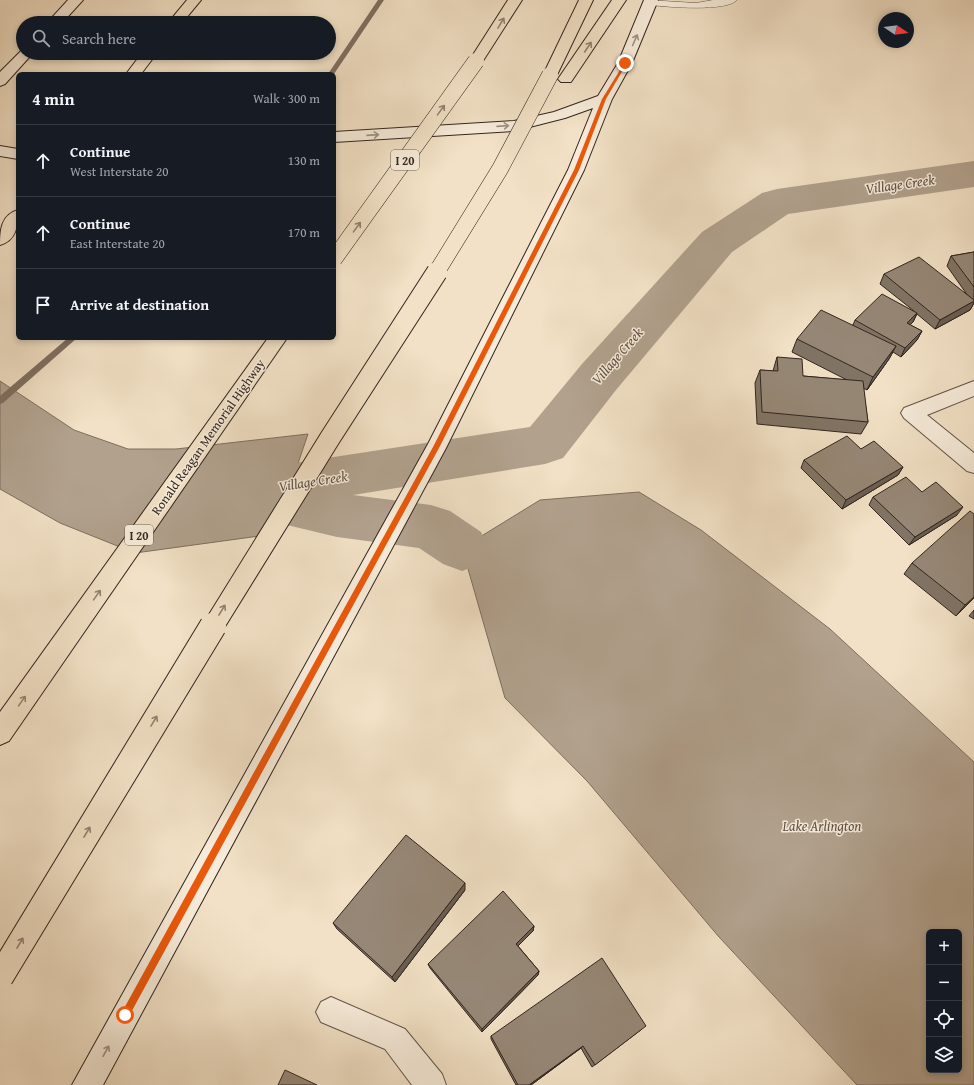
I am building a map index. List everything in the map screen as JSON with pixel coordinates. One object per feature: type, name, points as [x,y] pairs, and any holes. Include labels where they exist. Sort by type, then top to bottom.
[{"type":"highway","points":[[181,16],[194,0]]},
{"type":"highway","name":"I 20","points":[[336,256],[476,61],[515,0]]},
{"type":"highway","points":[[558,77],[586,0]]},
{"type":"highway","points":[[0,977],[193,656],[494,178],[533,110],[619,0]]},
{"type":"highway","points":[[135,72],[144,60]]},
{"type":"highway","points":[[0,239],[16,219]]},
{"type":"highway","name":"Ronald Reagan Memorial Highway","points":[[0,733],[277,340]]},
{"type":"main road","points":[[61,16],[76,0]]},
{"type":"main road","points":[[87,1085],[436,448],[576,170],[604,99],[625,63],[651,1]]},
{"type":"main road","points":[[0,80],[19,60]]},
{"type":"main road","points":[[336,137],[514,126],[559,115],[604,99]]},
{"type":"main road","points":[[0,151],[16,154]]},
{"type":"main road","points":[[974,388],[911,413],[974,465]]},
{"type":"main road","points":[[331,1012],[395,1039],[431,1085]]},
{"type":"lane","points":[[651,1],[696,6],[732,0]]},
{"type":"water","points":[[0,381],[74,430],[128,449],[176,449],[308,434],[274,534],[135,553],[60,523],[0,489]]},
{"type":"water","name":"Lake Arlington","points":[[639,492],[701,530],[830,629],[974,762],[974,1085],[857,1085],[719,937],[587,781],[505,698],[462,548],[540,500]]},
{"type":"building","points":[[974,252],[974,287],[951,256]]},
{"type":"building","points":[[919,257],[974,301],[940,320],[884,274]]},
{"type":"building","points":[[882,294],[917,313],[907,323],[922,331],[905,348],[855,320]]},
{"type":"building","points":[[821,310],[896,346],[873,377],[797,339]]},
{"type":"building","points":[[777,357],[802,359],[803,376],[863,381],[868,422],[762,412],[760,370],[778,371]]},
{"type":"building","points":[[847,436],[861,449],[874,441],[903,467],[846,500],[804,460]]},
{"type":"building","points":[[906,477],[922,492],[936,482],[963,507],[915,537],[873,497]]},
{"type":"building","points":[[970,511],[974,514],[974,597],[965,605],[912,563]]},
{"type":"building","points":[[406,835],[465,883],[392,977],[333,923]]},
{"type":"building","points":[[503,891],[534,926],[516,944],[539,971],[482,1029],[428,964]]},
{"type":"building","points":[[602,958],[646,1026],[595,1065],[583,1046],[529,1085],[518,1085],[491,1036]]},
{"type":"building","points":[[285,1070],[317,1085],[278,1085]]},
{"type":"waterway","points":[[332,72],[381,0]]},
{"type":"waterway","name":"Village Creek","points":[[243,492],[545,444],[599,377],[717,242],[777,202],[974,174]]},
{"type":"waterway","points":[[0,401],[71,340]]},
{"type":"waterway","name":"Village Creek","points":[[262,498],[337,515],[431,527],[462,548]]},
{"type":"route","points":[[125,1015],[436,448],[576,170],[604,99],[625,63]]}]
